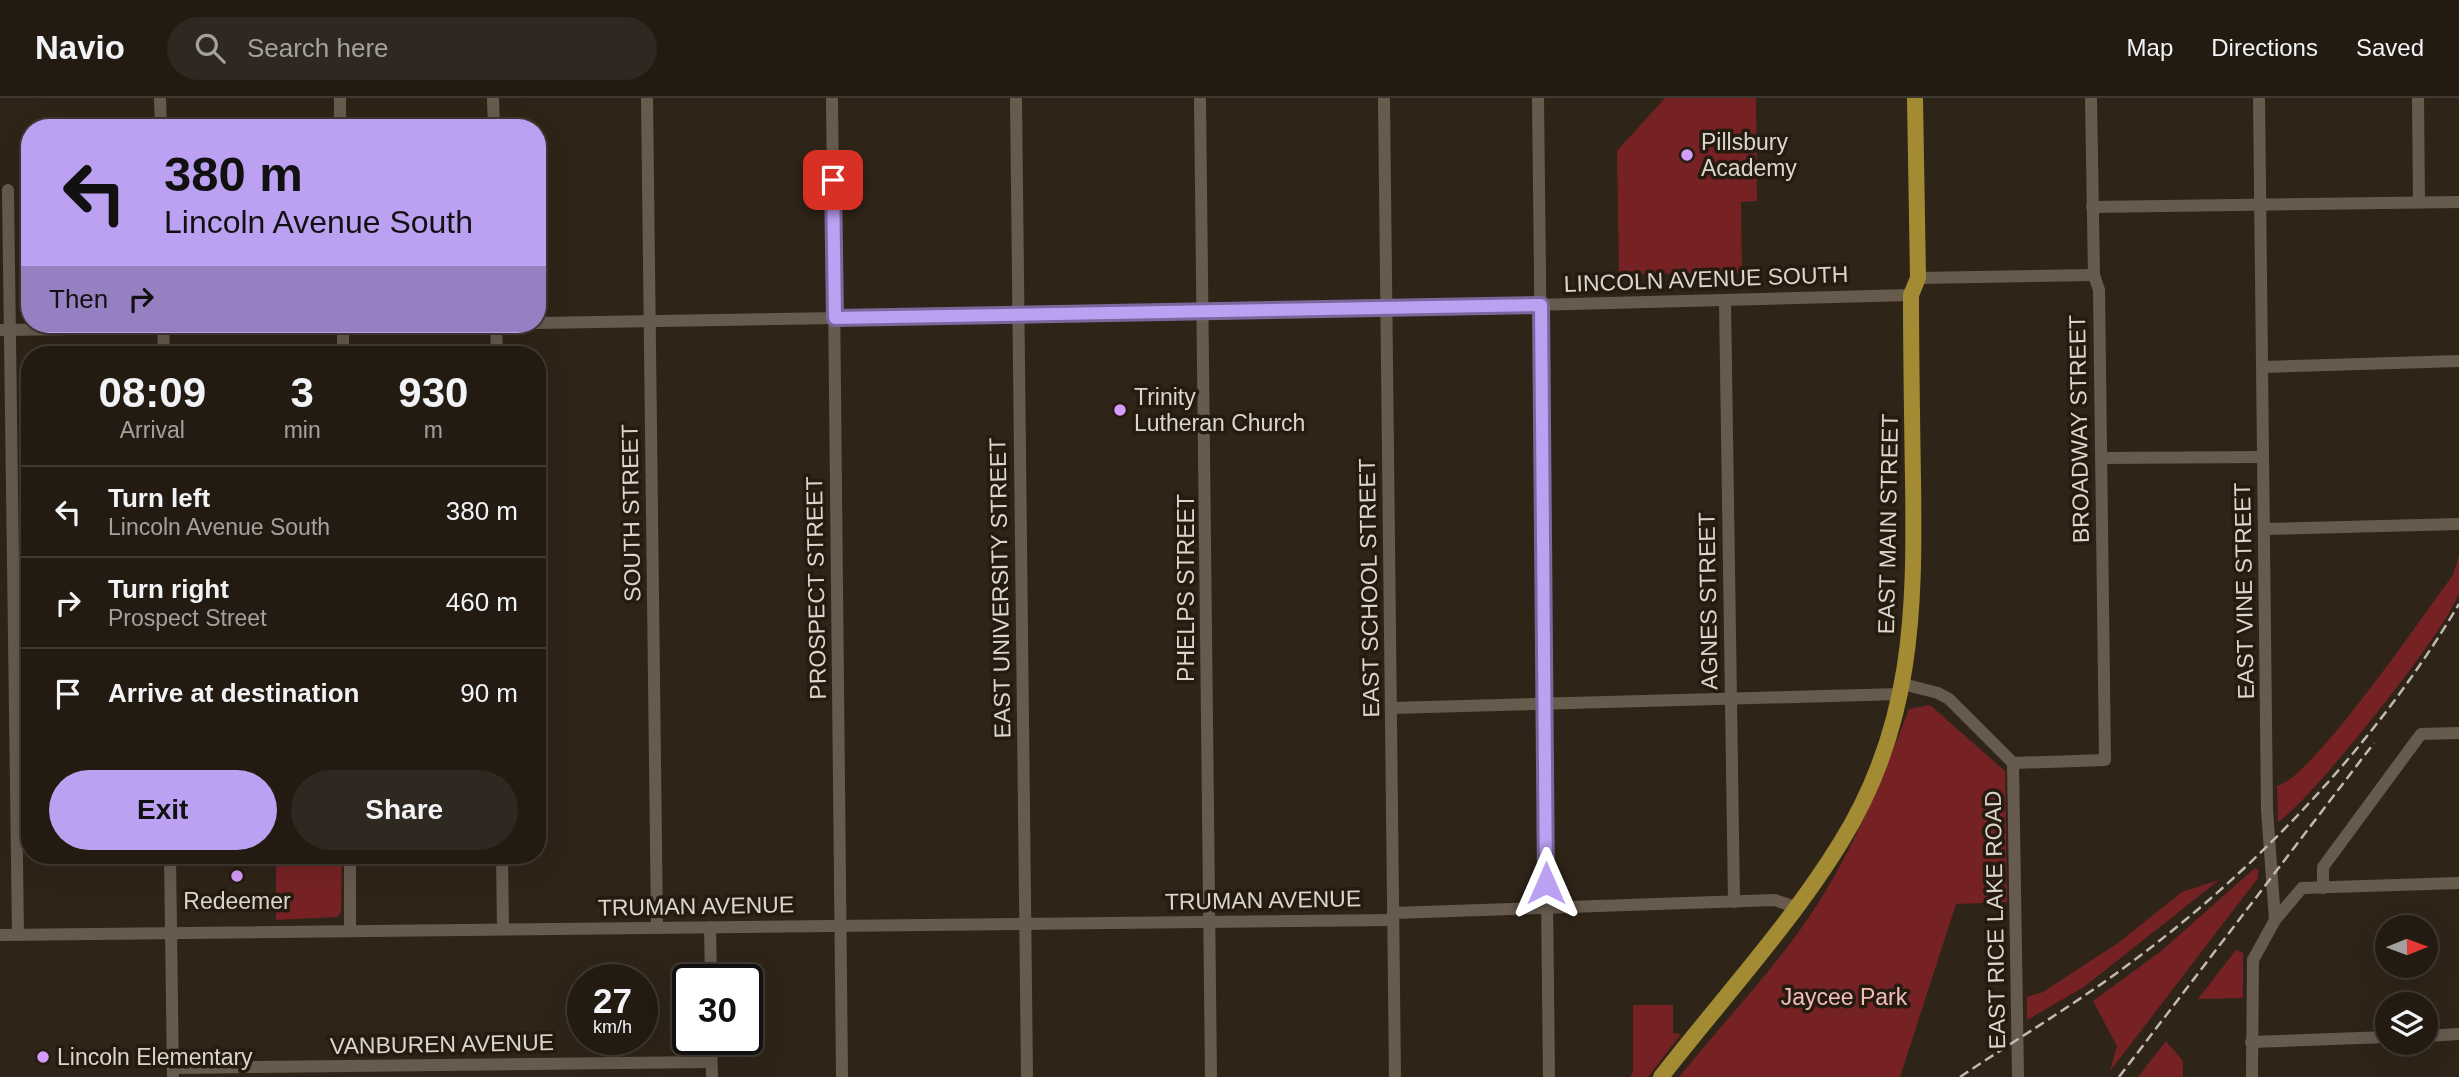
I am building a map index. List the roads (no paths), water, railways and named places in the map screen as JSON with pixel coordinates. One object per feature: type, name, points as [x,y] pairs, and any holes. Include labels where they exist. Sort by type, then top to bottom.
[{"type":"main road","name":"EAST MAIN STREET","points":[[1661,1077],[1829,861],[1859,810],[1886,745],[1902,689],[1914,582],[1911,295],[1918,278],[1915,98]]},
{"type":"street","points":[[160,98],[161,119]]},
{"type":"street","points":[[340,98],[340,119]]},
{"type":"street","points":[[494,98],[494,119]]},
{"type":"street","name":"SOUTH STREET","points":[[647,98],[657,928]]},
{"type":"street","name":"PROSPECT STREET","points":[[832,98],[842,1077]]},
{"type":"street","name":"EAST UNIVERSITY STREET","points":[[1016,98],[1027,1077]]},
{"type":"street","name":"PHELPS STREET","points":[[1200,98],[1211,1077]]},
{"type":"street","name":"EAST SCHOOL STREET","points":[[1384,98],[1395,1077]]},
{"type":"street","points":[[1538,98],[1549,1077]]},
{"type":"street","name":"BROADWAY STREET","points":[[2013,763],[2105,760],[2099,290],[2094,275],[2091,98]]},
{"type":"street","name":"EAST VINE STREET","points":[[2259,98],[2267,810],[2275,920]]},
{"type":"street","points":[[2418,98],[2419,202]]},
{"type":"street","points":[[8,190],[5,330],[18,935]]},
{"type":"street","points":[[2092,207],[2459,202]]},
{"type":"street","points":[[1918,278],[2094,275]]},
{"type":"street","name":"LINCOLN AVENUE SOUTH","points":[[546,323],[1387,309],[1911,295]]},
{"type":"street","name":"AGNES STREET","points":[[1725,300],[1734,902]]},
{"type":"street","points":[[2262,367],[2459,361]]},
{"type":"street","points":[[2101,458],[2263,457]]},
{"type":"street","points":[[2264,529],[2459,524]]},
{"type":"street","points":[[1391,708],[1730,699],[1902,689],[1938,693],[1949,699],[2013,763]]},
{"type":"street","points":[[2323,888],[2323,867],[2421,734],[2459,733]]},
{"type":"street","name":"EAST RICE LAKE ROAD","points":[[2013,763],[2018,1077]]},
{"type":"street","points":[[170,864],[173,1072]]},
{"type":"street","points":[[349,864],[351,931]]},
{"type":"street","points":[[502,864],[503,929]]},
{"type":"street","points":[[2252,1077],[2253,960],[2275,920],[2302,888],[2459,883]]},
{"type":"street","name":"TRUMAN AVENUE","points":[[0,935],[1209,922],[1393,917],[1775,900],[1795,907]]},
{"type":"street","points":[[710,927],[710,964]]},
{"type":"street","points":[[2438,1035],[2459,1034]]},
{"type":"street","points":[[2251,1042],[2375,1037]]},
{"type":"street","points":[[712,1055],[712,1077]]},
{"type":"street","name":"VANBUREN AVENUE","points":[[173,1072],[576,1070],[712,1062]]},
{"type":"railway","points":[[1960,1077],[2080,999],[2150,948],[2251,862],[2343,765],[2385,713],[2424,660],[2459,604]]},
{"type":"railway","points":[[2119,1077],[2374,743]]},
{"type":"place","name":"Pillsbury Academy","points":[[1687,155]]},
{"type":"place","name":"Trinity Lutheran Church","points":[[1120,410]]},
{"type":"place","name":"Redeemer","points":[[237,876]]},
{"type":"place","name":"Lincoln Elementary","points":[[43,1057]]},
{"type":"park label","name":"Jaycee Park","points":[[1844,997]]}]
